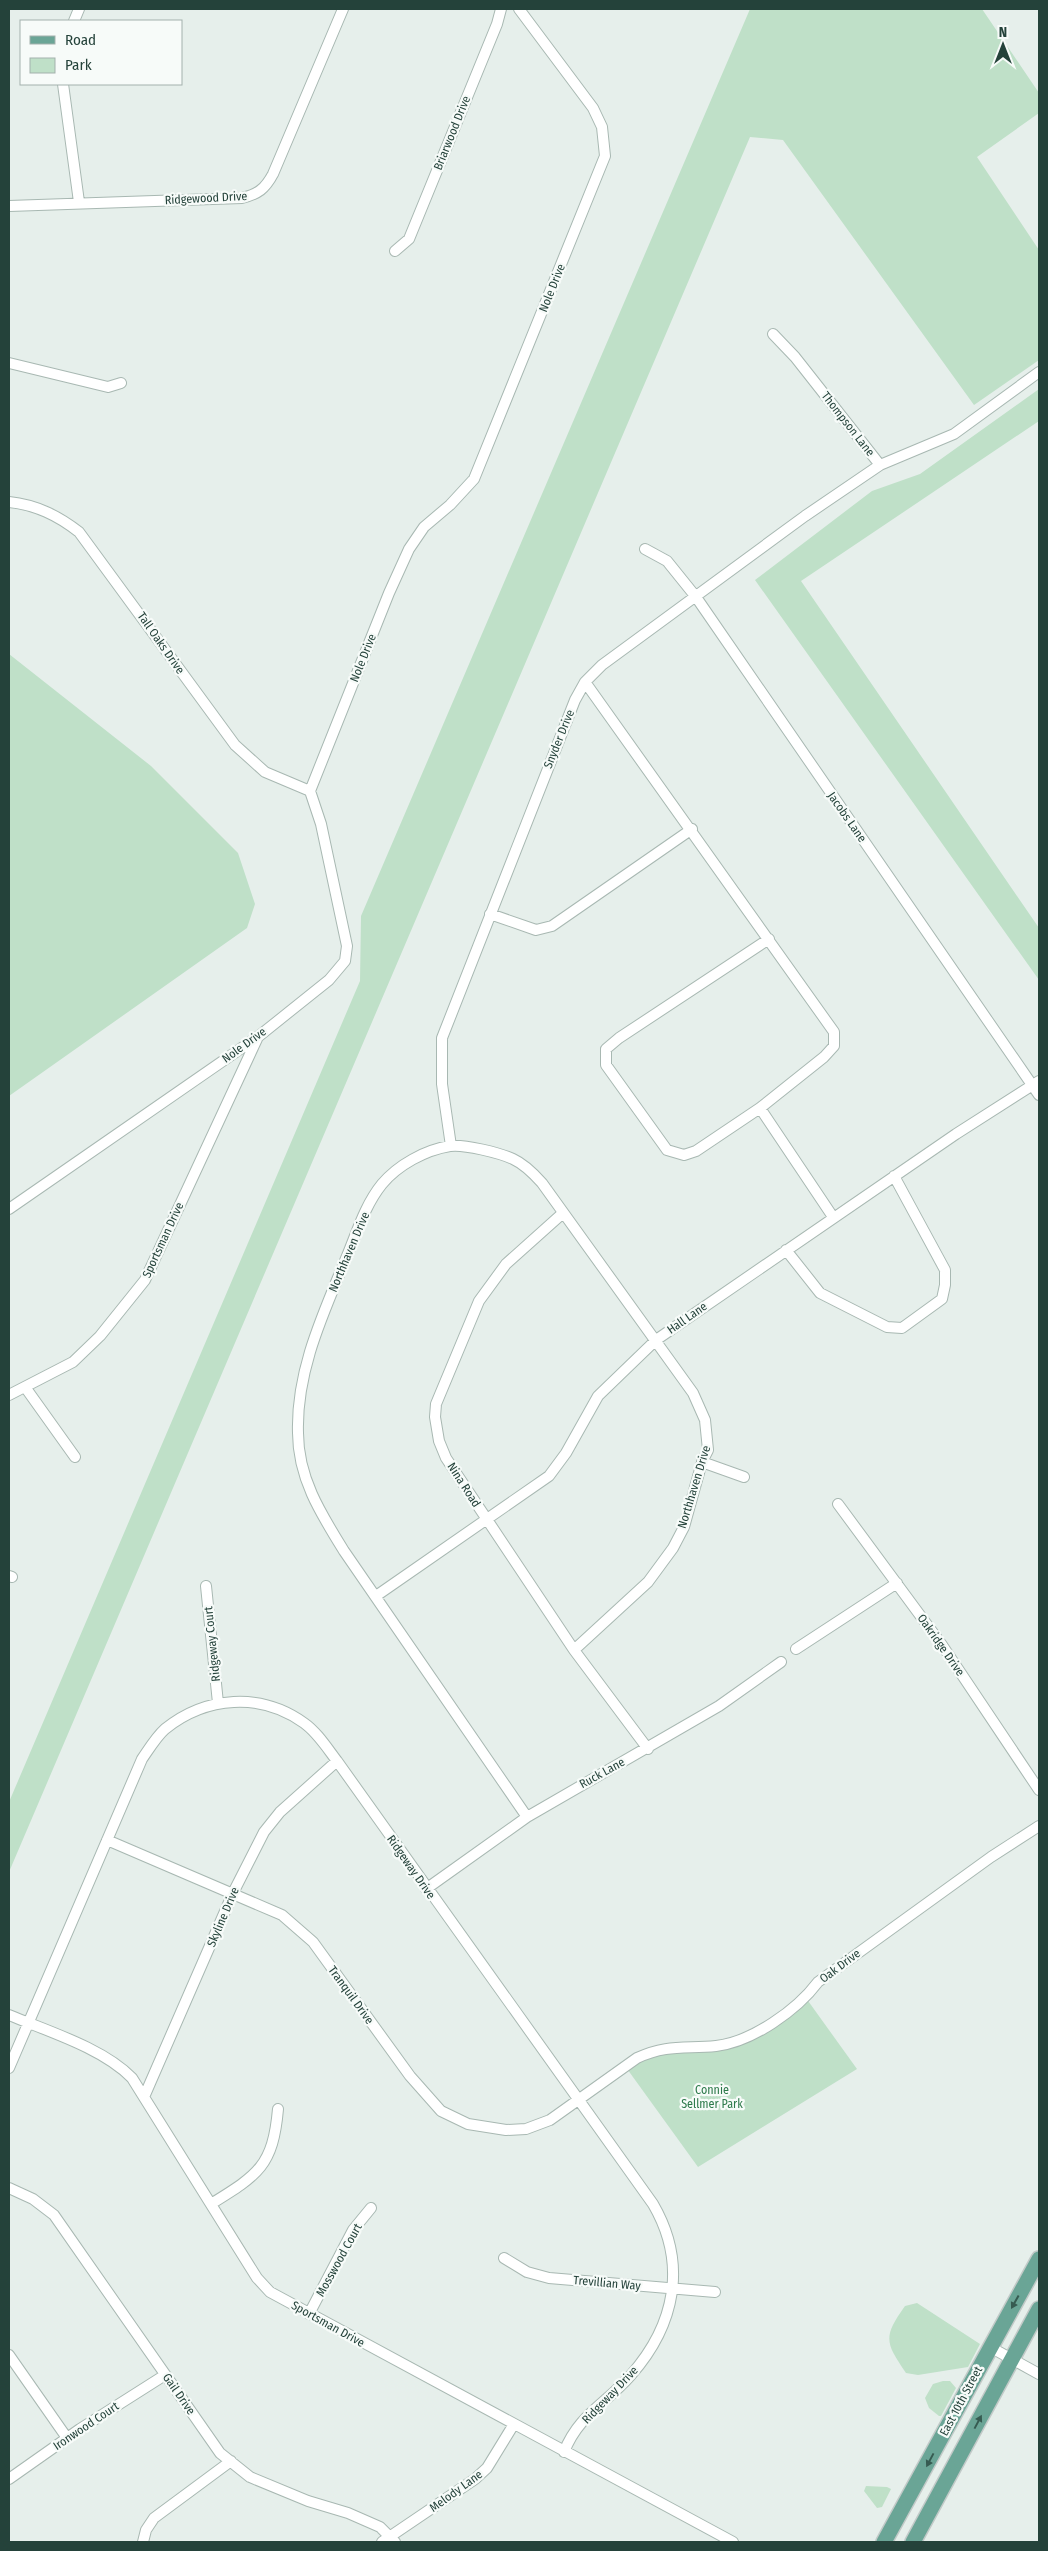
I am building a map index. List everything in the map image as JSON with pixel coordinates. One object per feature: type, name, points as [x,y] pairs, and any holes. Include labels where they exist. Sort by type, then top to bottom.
[{"type":"main road","name":"East 10th Street","points":[[884,2542],[1039,2260]]},
{"type":"main road","name":"East 10th Street","points":[[913,2542],[1039,2310]]},
{"type":"street","name":"Ridgewood Drive","points":[[9,206],[79,202],[242,198],[256,194],[266,186],[273,174],[343,9]]},
{"type":"street","name":"Briarwood Drive","points":[[395,251],[409,239],[497,24],[501,9]]},
{"type":"street","name":"Nole Drive","points":[[9,1209],[258,1036],[329,980],[345,961],[347,946],[321,824],[310,791],[389,593],[409,549],[424,527],[450,505],[474,479],[605,156],[602,127],[593,108],[519,9]]},
{"type":"street","points":[[64,85],[79,202]]},
{"type":"street","name":"Thompson Lane","points":[[773,334],[795,357],[880,466],[954,434],[1039,372]]},
{"type":"street","points":[[9,364],[108,387],[121,383]]},
{"type":"street","name":"Snyder Drive","points":[[451,1146],[442,1084],[442,1038],[575,700],[585,682],[602,665],[805,516],[880,466]]},
{"type":"street","name":"Tall Oaks Drive","points":[[9,502],[42,509],[79,532],[235,745],[266,772],[310,791]]},
{"type":"street","name":"Jacobs Lane","points":[[645,549],[667,561],[696,597],[1036,1083],[1039,1095]]},
{"type":"street","points":[[585,682],[692,829],[769,939],[834,1032],[834,1046],[824,1057],[760,1108],[696,1151],[684,1155],[667,1150],[606,1065],[606,1049],[619,1038],[769,939]]},
{"type":"street","points":[[490,914],[536,930],[552,926],[692,829]]},
{"type":"street","name":"Sportsman Drive","points":[[9,1394],[73,1362],[100,1336],[145,1280],[226,1101],[258,1036]]},
{"type":"street","name":"Hall Lane","points":[[376,1596],[549,1476],[557,1468],[598,1396],[656,1340],[894,1176],[1036,1083]]},
{"type":"street","points":[[760,1108],[833,1218]]},
{"type":"street","name":"Northhaven Drive","points":[[527,1817],[344,1551],[310,1493],[303,1468],[298,1435],[299,1403],[314,1336],[364,1215],[382,1185],[398,1169],[416,1157],[451,1146],[492,1152],[513,1159],[542,1183],[693,1393],[705,1420],[708,1450],[702,1462],[684,1527],[673,1548],[648,1582],[574,1650]]},
{"type":"street","points":[[786,1250],[820,1293],[887,1327],[902,1328],[942,1299],[946,1284],[945,1270],[894,1176]]},
{"type":"street","name":"Nina Road","points":[[563,1213],[506,1264],[479,1300],[436,1404],[435,1417],[439,1441],[446,1458],[574,1650],[648,1748]]},
{"type":"street","points":[[25,1387],[75,1456]]},
{"type":"street","points":[[702,1462],[744,1477]]},
{"type":"street","name":"Oakridge Drive","points":[[838,1504],[942,1645],[1039,1790]]},
{"type":"street","points":[[796,1649],[897,1583]]},
{"type":"street","name":"Ridgeway Court","points":[[206,1586],[218,1703]]},
{"type":"street","name":"Ruck Lane","points":[[426,1888],[527,1817],[719,1706],[781,1662]]},
{"type":"street","name":"Ridgeway Drive","points":[[9,2068],[142,1759],[164,1730],[195,1709],[218,1703],[248,1702],[287,1712],[306,1724],[337,1761],[665,2225],[674,2263],[673,2288],[665,2322],[641,2363],[630,2377],[590,2411],[569,2440],[564,2452]]},
{"type":"street","name":"Skyline Drive","points":[[144,2097],[233,1893],[264,1832],[280,1812],[337,1761]]},
{"type":"street","name":"Oak Drive","points":[[578,2100],[637,2058],[651,2052],[668,2047],[716,2046],[747,2038],[806,1998],[818,1982],[834,1970],[991,1857],[1039,1826]]},
{"type":"street","name":"Tranquil Drive","points":[[107,1840],[282,1915],[313,1942],[410,2076],[441,2111],[468,2124],[493,2130],[526,2129],[550,2120],[578,2100]]},
{"type":"street","name":"Sportsman Drive","points":[[9,2015],[87,2048],[122,2067],[132,2078],[258,2278],[270,2292],[733,2542]]},
{"type":"street","points":[[211,2204],[251,2177],[270,2155],[276,2138],[278,2109]]},
{"type":"street","name":"Gail Drive","points":[[9,2188],[33,2198],[54,2215],[220,2453],[250,2477],[308,2501],[348,2513],[380,2527],[390,2540]]},
{"type":"street","name":"Mosswood Court","points":[[309,2314],[353,2230],[371,2208]]},
{"type":"street","name":"Trevillian Way","points":[[504,2258],[527,2272],[549,2278],[715,2292]]},
{"type":"street","points":[[990,2347],[1039,2374]]},
{"type":"street","points":[[9,2355],[67,2438]]},
{"type":"street","name":"Ironwood Court","points":[[9,2479],[67,2438],[165,2375]]},
{"type":"street","name":"Melody Lane","points":[[390,2540],[487,2468],[514,2424]]},
{"type":"street","points":[[142,2542],[146,2530],[154,2518],[231,2461]]},
{"type":"green space","points":[[750,9],[982,9],[1039,93],[1039,113],[977,157],[1039,250],[1039,360],[974,405],[783,140],[750,137],[9,1872],[9,1802],[360,981],[361,916]]},
{"type":"green space","points":[[1039,389],[1039,421],[801,581],[1039,928],[1039,980],[755,580],[872,491],[920,474]]},
{"type":"green space","points":[[9,654],[151,766],[238,853],[255,904],[247,928],[9,1096]]},
{"type":"green space","name":"Connie Sellmer Park","points":[[806,1998],[857,2069],[698,2167],[625,2066],[668,2047],[716,2046],[765,2027]]},
{"type":"green space","points":[[917,2303],[980,2344],[968,2367],[918,2375],[906,2373],[891,2347],[890,2333],[905,2306]]},
{"type":"green space","points":[[950,2381],[956,2388],[941,2416],[939,2416],[929,2408],[925,2398],[933,2384]]},
{"type":"green space","points":[[866,2486],[887,2487],[891,2489],[882,2507],[877,2508],[864,2491]]}]
